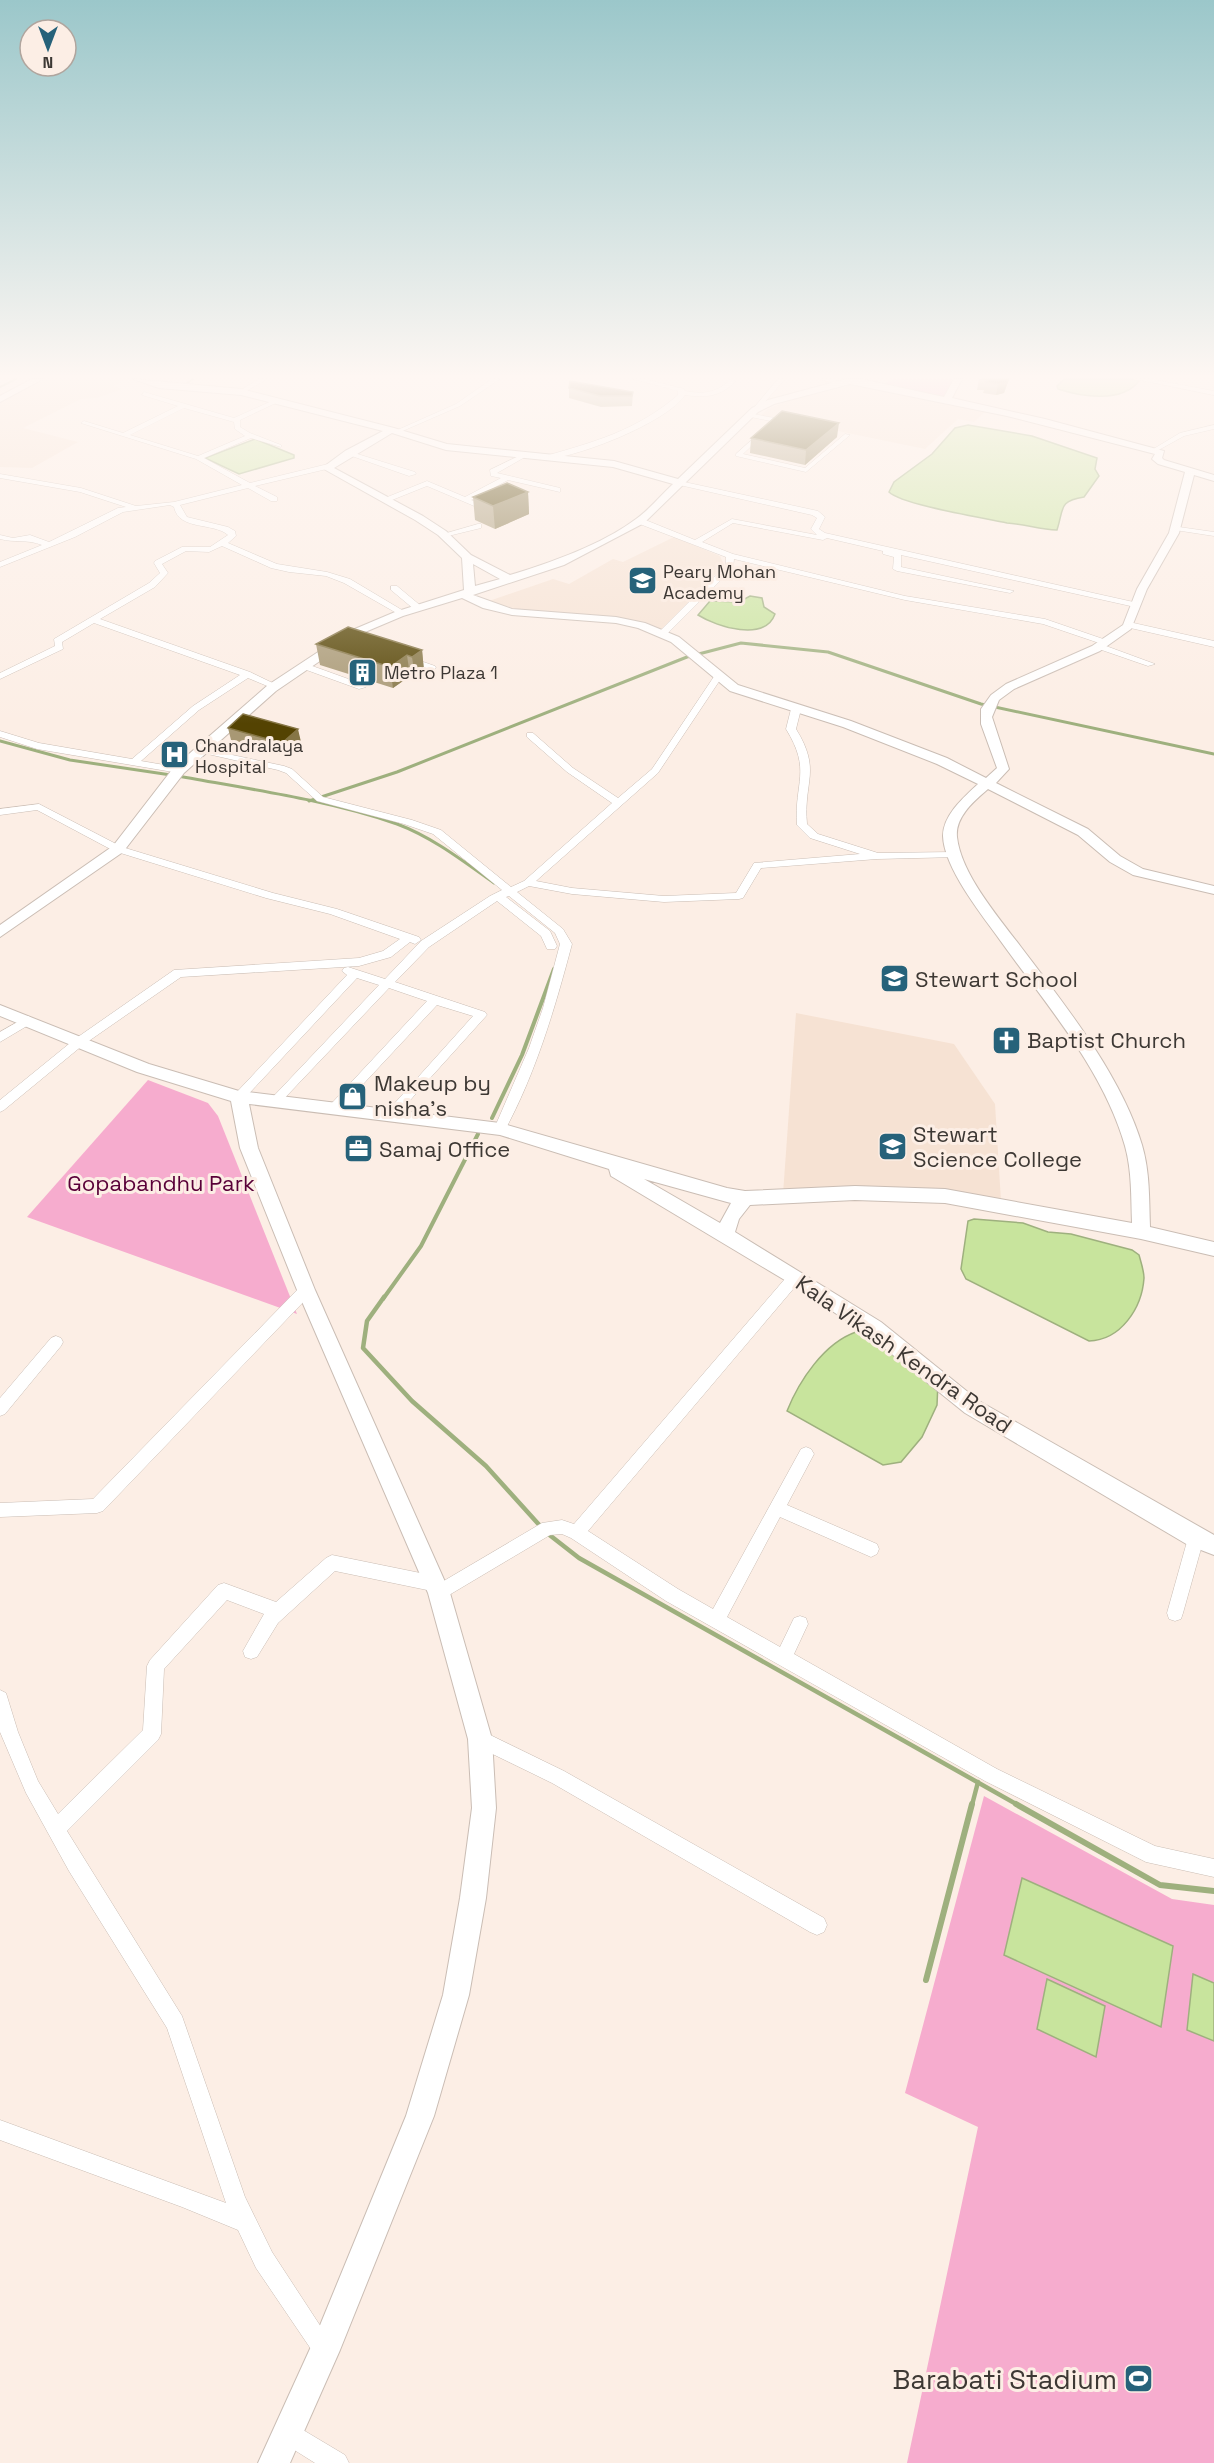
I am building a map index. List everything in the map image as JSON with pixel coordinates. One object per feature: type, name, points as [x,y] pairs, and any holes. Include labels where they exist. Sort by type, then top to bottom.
[{"type":"street","points":[[93,494],[134,507]]},
{"type":"street","points":[[0,566],[121,510],[174,504],[212,494]]},
{"type":"street","points":[[266,494],[274,499]]},
{"type":"street","points":[[373,494],[444,535],[467,557],[511,580]]},
{"type":"street","points":[[384,500],[399,494]]},
{"type":"street","points":[[451,494],[486,509]]},
{"type":"street","points":[[465,500],[476,494]]},
{"type":"street","points":[[0,932],[118,849],[178,772],[275,686],[304,666],[403,613],[560,563],[640,520],[666,494]]},
{"type":"street","points":[[724,494],[806,511],[821,517],[815,529],[822,535],[1135,605]]},
{"type":"street","points":[[1141,1232],[1138,1158],[1118,1108],[1077,1037],[976,892],[954,855],[950,835],[954,819],[1004,769],[1002,754],[992,736],[986,710],[991,703],[1020,682],[1102,645],[1129,625],[1135,605],[1175,528],[1184,494]]},
{"type":"street","points":[[0,676],[60,647],[57,641],[162,578],[164,573],[158,563],[185,549],[201,553],[213,550],[232,536],[232,533],[184,519],[174,504]]},
{"type":"street","points":[[640,520],[730,556],[884,594],[1045,622],[1151,664]]},
{"type":"street","points":[[695,543],[732,521],[871,548],[897,556],[897,570],[1010,591]]},
{"type":"street","points":[[444,535],[478,525]]},
{"type":"street","points":[[1175,528],[1214,534]]},
{"type":"street","points":[[0,537],[13,540],[30,537],[49,545]]},
{"type":"street","points":[[222,542],[274,566],[327,574],[347,581],[403,613]]},
{"type":"street","points":[[663,633],[730,566],[730,556]]},
{"type":"street","points":[[467,557],[466,593],[472,600],[518,613],[546,617],[603,618],[663,633],[698,656],[718,677],[748,694],[847,724],[989,782],[1083,832],[1115,859],[1138,872],[1214,890]]},
{"type":"street","points":[[394,588],[418,608]]},
{"type":"street","points":[[93,620],[275,686]]},
{"type":"street","points":[[1129,625],[1214,644]]},
{"type":"street","points":[[1199,640],[1214,637]]},
{"type":"street","points":[[399,657],[432,668]]},
{"type":"street","points":[[304,666],[362,687]]},
{"type":"street","points":[[133,763],[196,708],[247,674]]},
{"type":"street","points":[[244,1125],[276,1100],[425,944],[498,896],[528,883],[617,802],[655,771],[718,677]]},
{"type":"street","points":[[796,709],[791,729],[804,748],[809,765],[804,784],[802,825],[814,836],[877,856]]},
{"type":"street","points":[[0,734],[37,746],[178,772]]},
{"type":"street","points":[[530,735],[570,770],[617,802]]},
{"type":"street","points":[[202,750],[281,768],[289,771],[320,799],[399,819],[437,832],[560,931],[566,944],[538,1038],[500,1129]]},
{"type":"street","points":[[0,812],[39,807],[118,849],[259,893],[333,911],[425,944]]},
{"type":"street","points":[[528,883],[572,891],[664,899],[739,896],[758,865],[877,856],[954,855]]},
{"type":"street","points":[[498,896],[546,934],[550,938],[551,946]]},
{"type":"street","points":[[0,1107],[80,1042],[178,973],[358,962],[387,954],[408,938]]},
{"type":"street","points":[[326,963],[481,1015],[391,1114]]},
{"type":"street","points":[[239,1097],[355,973]]},
{"type":"street","points":[[335,1107],[435,1000]]},
{"type":"street","points":[[0,1010],[143,1068],[239,1097],[500,1129],[532,1137],[597,1159],[745,1198],[855,1193],[945,1196],[1141,1232],[1214,1249]]},
{"type":"street","points":[[0,1038],[28,1020]]},
{"type":"street","points":[[239,1097],[249,1148],[306,1290],[437,1589],[480,1739],[484,1808],[473,1898],[456,1995],[420,2116],[324,2350],[274,2463]]},
{"type":"street","name":"Kala Vikash Kendra Road","points":[[597,1159],[795,1276],[874,1328],[972,1407],[1205,1542]]},
{"type":"street","points":[[725,1235],[731,1216],[745,1198]]},
{"type":"street","points":[[577,1533],[795,1276]]},
{"type":"street","points":[[0,1510],[97,1506],[306,1290]]},
{"type":"street","points":[[0,1409],[56,1342]]},
{"type":"street","points":[[716,1620],[806,1454]]},
{"type":"street","points":[[776,1508],[871,1549]]},
{"type":"street","points":[[251,1652],[272,1617],[332,1563],[437,1589],[548,1528],[562,1527],[577,1533],[672,1595],[991,1775],[1153,1855],[1214,1868]]},
{"type":"street","points":[[1175,1613],[1205,1542]]},
{"type":"street","points":[[56,1829],[152,1734],[156,1666],[224,1591],[279,1611]]},
{"type":"street","points":[[783,1658],[800,1624]]},
{"type":"street","points":[[0,1699],[9,1733],[32,1787],[175,2023],[236,2201],[264,2260],[324,2350]]},
{"type":"street","points":[[480,1739],[558,1777],[817,1925]]},
{"type":"street","points":[[0,2130],[182,2196],[246,2222]]},
{"type":"street","points":[[288,2433],[337,2463]]},
{"type":"shaded area","points":[[892,494],[1086,494],[1063,507],[1057,530],[945,511]]},
{"type":"shaded area","name":"Peary Mohan Academy","points":[[674,537],[720,556],[724,565],[662,630],[601,615],[543,614],[486,602],[553,579],[569,584],[613,559],[623,562]]},
{"type":"shaded area","points":[[750,596],[762,598],[764,607],[775,614],[770,623],[761,628],[740,630],[717,624],[698,615],[710,601],[739,602]]},
{"type":"shaded area","name":"Stewart Science College","points":[[796,1013],[954,1044],[995,1104],[1001,1201],[783,1194]]},
{"type":"shaded area","points":[[974,1219],[1023,1223],[1048,1232],[1071,1234],[1132,1250],[1139,1255],[1144,1278],[1134,1311],[1120,1329],[1111,1335],[1089,1341],[966,1279],[961,1269],[968,1221]]},
{"type":"shaded area","points":[[856,1332],[925,1368],[938,1381],[937,1405],[922,1437],[901,1462],[883,1465],[787,1411],[798,1388],[814,1364],[833,1345]]},
{"type":"shaded area","points":[[1022,1878],[1173,1946],[1161,2027],[1004,1955]]},
{"type":"shaded area","points":[[1193,1974],[1214,1983],[1214,2041],[1187,2030]]},
{"type":"shaded area","points":[[1047,1979],[1105,2006],[1096,2057],[1037,2029]]},
{"type":"green space","name":"Gopabandhu Park","points":[[148,1080],[208,1103],[218,1116],[297,1314],[27,1217]]},
{"type":"green space","points":[[984,1796],[1172,1899],[1214,1905],[1214,2463],[907,2463],[978,2127],[905,2093]]},
{"type":"building","points":[[480,494],[523,494],[493,506],[473,497]]},
{"type":"building","points":[[348,627],[422,650],[412,657],[407,655],[390,667],[316,644]]},
{"type":"building","points":[[243,714],[298,729],[282,743],[228,728]]},
{"type":"waterway","points":[[310,801],[397,772],[687,657],[741,643],[828,652],[981,704],[1214,754]]},
{"type":"waterway","points":[[0,741],[70,760],[171,775]]},
{"type":"waterway","points":[[178,776],[310,801]]},
{"type":"waterway","points":[[310,801],[344,808],[410,829],[459,858],[494,883]]},
{"type":"waterway","points":[[492,1118],[522,1055],[554,969]]},
{"type":"waterway","points":[[383,1299],[421,1246],[478,1134]]},
{"type":"waterway","points":[[384,1297],[367,1321],[363,1348],[412,1401],[486,1466],[542,1528]]},
{"type":"waterway","points":[[547,1533],[579,1558],[978,1782]]},
{"type":"waterway","points":[[972,1805],[978,1782]]},
{"type":"waterway","points":[[978,1782],[1018,1805]]},
{"type":"waterway","points":[[926,1980],[972,1804]]},
{"type":"waterway","points":[[1016,1804],[1160,1885],[1214,1891]]},
{"type":"place","name":"Peary Mohan Academy","points":[[642,581]]},
{"type":"place","name":"Metro Plaza 1","points":[[363,672]]},
{"type":"place","name":"Chandralaya Hospital","points":[[174,755]]},
{"type":"place","name":"Stewart School","points":[[894,979]]},
{"type":"place","name":"Baptist Church","points":[[1006,1040]]},
{"type":"place","name":"Makeup by nisha's","points":[[353,1096]]},
{"type":"place","name":"Stewart Science College","points":[[892,1147]]},
{"type":"place","name":"Samaj Office","points":[[358,1149]]},
{"type":"place","name":"Barabati Stadium","points":[[1138,2379]]}]
